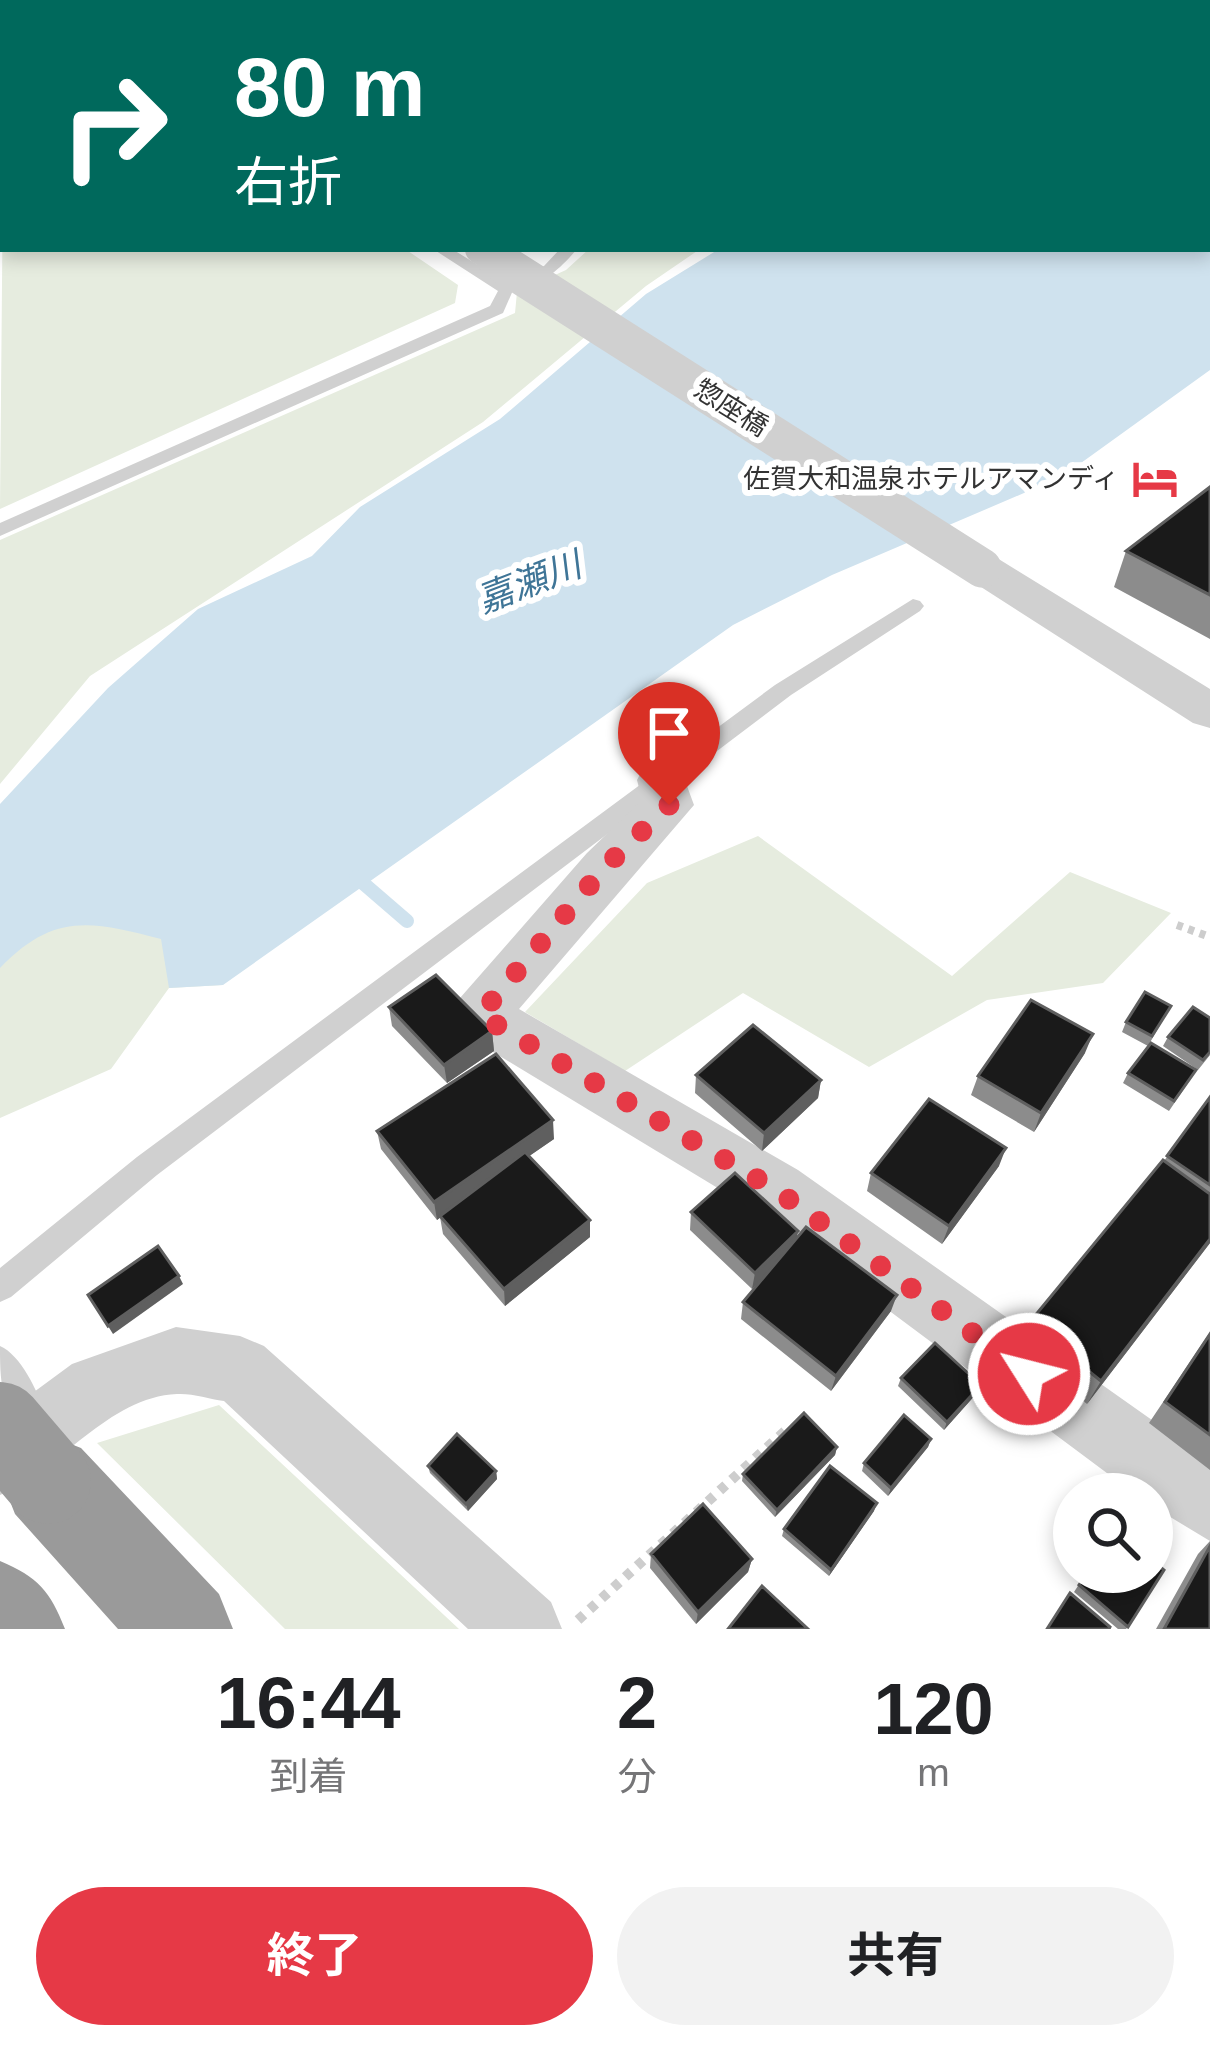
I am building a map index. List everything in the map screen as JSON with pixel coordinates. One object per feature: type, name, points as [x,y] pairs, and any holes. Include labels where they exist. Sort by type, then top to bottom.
[{"type":"highway","points":[[22,1450],[184,1629]]},
{"type":"highway","points":[[0,1610],[16,1629]]},
{"type":"street","name":"惣座橋","points":[[485,252],[1210,711]]},
{"type":"street","points":[[662,780],[669,805],[605,867],[480,1015],[776,1190],[1210,1505]]},
{"type":"street","points":[[22,1450],[96,1388],[176,1360],[240,1370],[524,1629]]},
{"type":"lane","points":[[447,252],[507,290]]},
{"type":"lane","points":[[0,530],[497,309],[507,290],[550,268],[566,252]]},
{"type":"lane","points":[[0,1288],[147,1166],[662,780],[783,690],[913,606]]},
{"type":"lane","points":[[0,1362],[22,1450]]},
{"type":"path","points":[[1177,926],[1210,937]]},
{"type":"path","points":[[568,1629],[785,1430]]},
{"type":"shaded area","points":[[2,252],[409,252],[458,285],[455,303],[0,509]]},
{"type":"shaded area","points":[[586,252],[696,252],[646,286],[483,422],[90,676],[0,784],[0,540],[515,313],[517,292],[566,270]]},
{"type":"shaded area","points":[[758,836],[952,976],[1070,872],[1171,913],[1103,983],[987,1000],[869,1067],[743,993],[625,1071],[525,1012],[647,883]]},
{"type":"shaded area","points":[[193,902],[223,985],[169,988],[111,1069],[0,1118],[0,923]]},
{"type":"shaded area","points":[[219,1405],[459,1629],[285,1629],[97,1443]]},
{"type":"water","name":"嘉瀬川","points":[[714,252],[1210,252],[1210,370],[1081,463],[733,625],[223,985],[169,988],[161,939],[94,926],[56,929],[38,937],[0,968],[0,804],[108,688],[198,609],[312,556],[360,507],[500,419],[646,294]]},
{"type":"building","points":[[1210,487],[1210,595],[1126,551]]},
{"type":"building","points":[[436,975],[492,1031],[444,1065],[389,1007]]},
{"type":"building","points":[[1145,992],[1171,1006],[1152,1036],[1126,1022]]},
{"type":"building","points":[[1031,1000],[1093,1034],[1041,1113],[978,1076]]},
{"type":"building","points":[[1193,1007],[1210,1018],[1210,1052],[1203,1060],[1168,1037]]},
{"type":"building","points":[[753,1025],[821,1080],[764,1133],[696,1075]]},
{"type":"building","points":[[1151,1043],[1196,1070],[1174,1101],[1128,1073]]},
{"type":"building","points":[[496,1054],[553,1120],[434,1202],[377,1131]]},
{"type":"building","points":[[1210,1097],[1210,1185],[1167,1156]]},
{"type":"building","points":[[929,1099],[1006,1148],[949,1226],[871,1173]]},
{"type":"building","points":[[525,1152],[590,1220],[504,1289],[440,1216]]},
{"type":"building","points":[[1163,1160],[1210,1194],[1210,1239],[1101,1381],[1029,1323]]},
{"type":"building","points":[[735,1173],[798,1231],[755,1273],[691,1212]]},
{"type":"building","points":[[806,1227],[897,1295],[836,1376],[743,1302]]},
{"type":"building","points":[[158,1246],[179,1276],[108,1326],[88,1295]]},
{"type":"building","points":[[1210,1334],[1210,1435],[1165,1402]]},
{"type":"building","points":[[935,1343],[981,1385],[947,1422],[901,1378]]},
{"type":"building","points":[[804,1413],[837,1447],[777,1510],[743,1474]]},
{"type":"building","points":[[904,1415],[931,1439],[891,1488],[864,1463]]},
{"type":"building","points":[[457,1434],[496,1471],[466,1504],[428,1466]]},
{"type":"building","points":[[830,1466],[877,1503],[831,1570],[784,1529]]},
{"type":"building","points":[[703,1504],[752,1559],[698,1612],[651,1554]]},
{"type":"building","points":[[1210,1546],[1210,1629],[1164,1629]]},
{"type":"building","points":[[762,1586],[808,1629],[728,1629]]},
{"type":"building","points":[[1070,1593],[1110,1627],[1109,1629],[1047,1629]]},
{"type":"building","points":[[1088,1593],[1149,1593],[1128,1627]]},
{"type":"waterway","points":[[356,877],[407,921]]},
{"type":"place","name":"佐賀大和温泉ホテルアマンディ","points":[[1155,479]]},
{"type":"route","points":[[669,805],[605,867],[480,1015],[776,1190],[1029,1374]]}]
